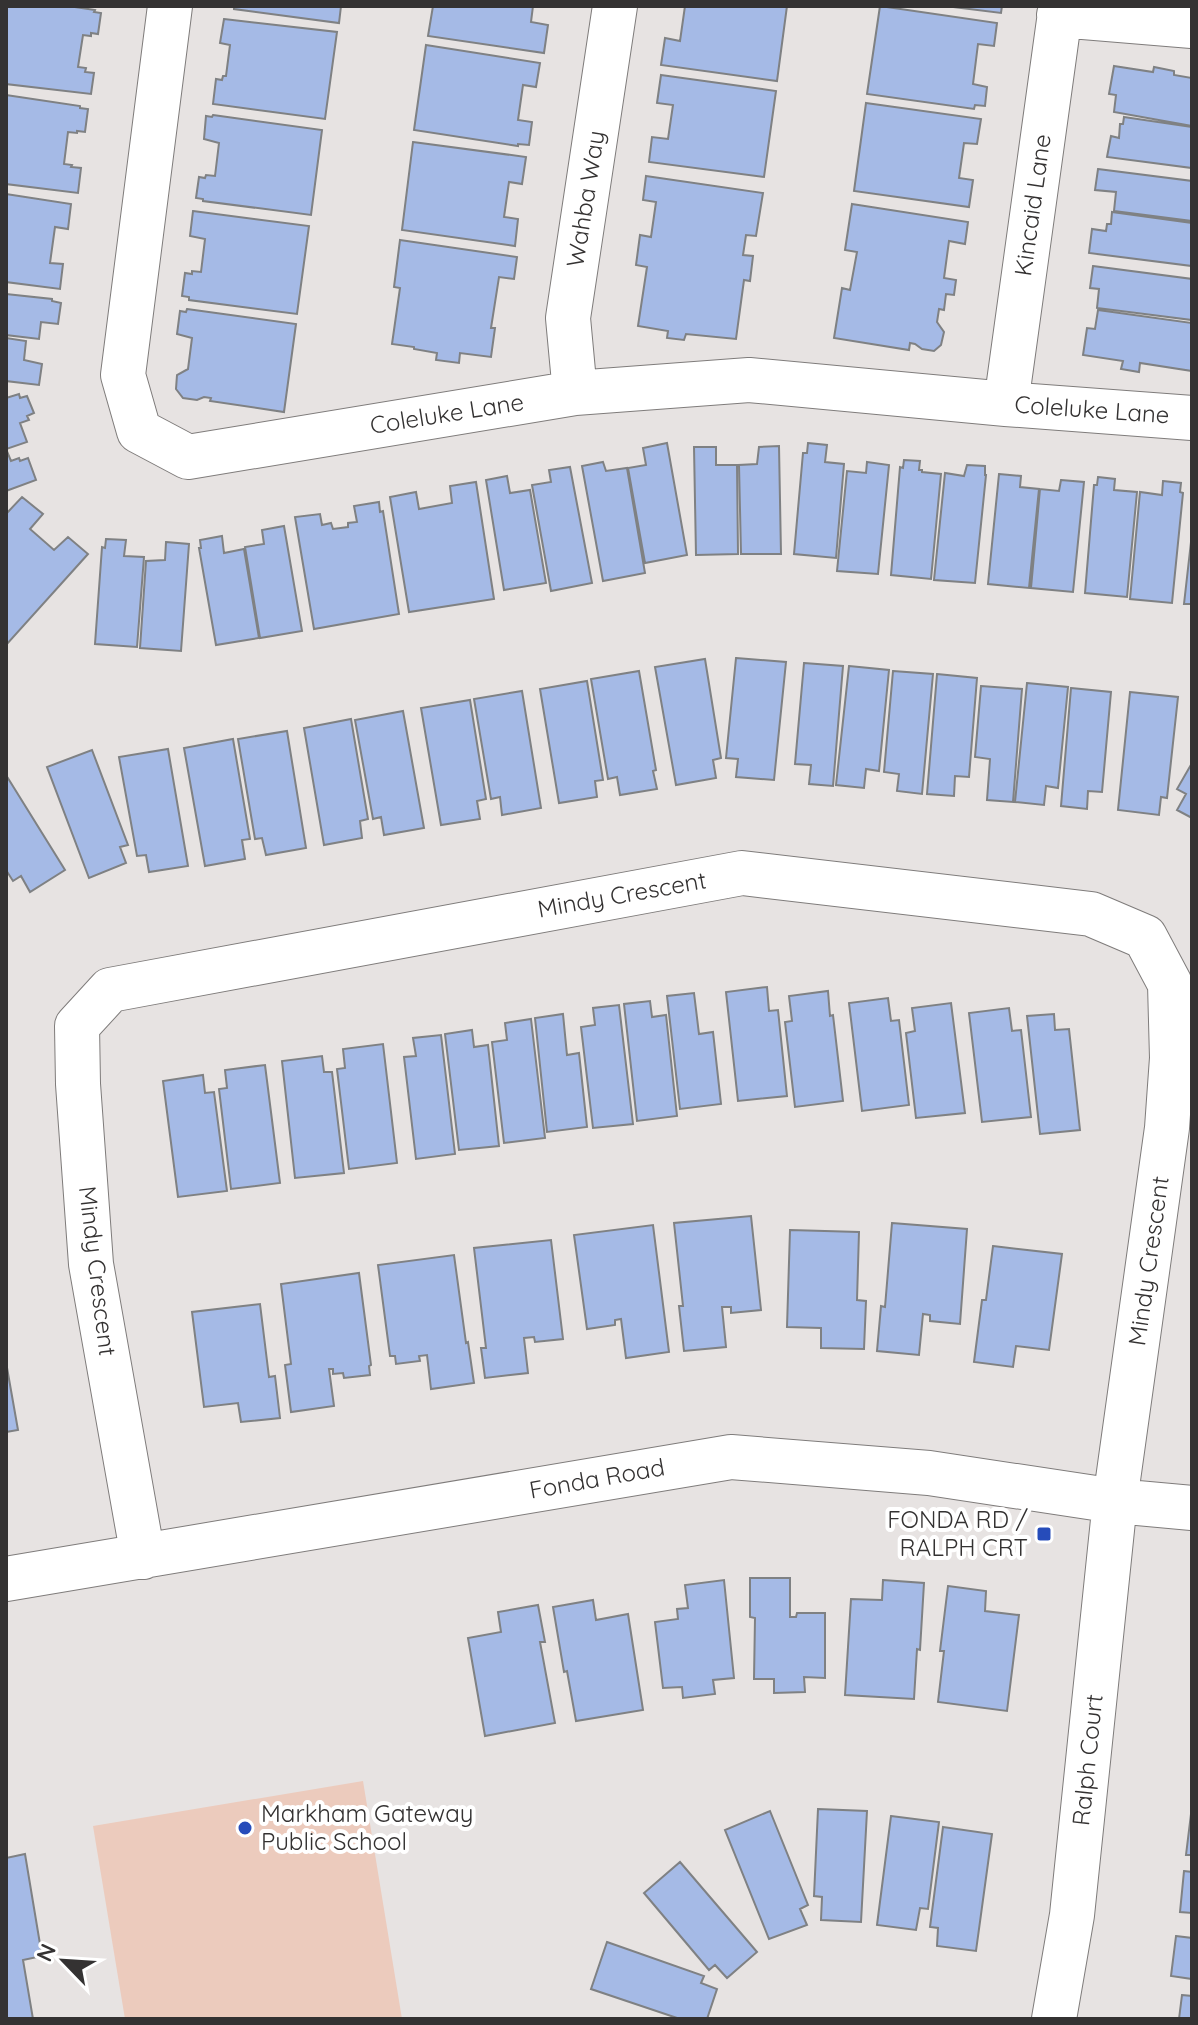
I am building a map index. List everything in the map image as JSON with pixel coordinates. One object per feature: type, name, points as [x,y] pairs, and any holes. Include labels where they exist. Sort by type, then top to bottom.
[{"type":"street","name":"Coleluke Lane","points":[[170,6],[123,375],[139,431],[188,457],[575,393],[749,380],[1192,418]]},
{"type":"street","name":"Wahba Way","points":[[575,393],[568,318],[615,6]]},
{"type":"street","points":[[1060,10],[1192,26]]},
{"type":"street","name":"Kincaid Lane","points":[[1006,404],[1060,10]]},
{"type":"street","name":"Mindy Crescent","points":[[143,1557],[91,1264],[78,1084],[77,1026],[110,990],[742,873],[1091,914],[1145,937],[1170,984],[1172,1058],[1167,1128],[1115,1501]]},
{"type":"street","name":"Fonda Road","points":[[6,1579],[731,1457],[929,1473],[1115,1501],[1192,1508]]},
{"type":"street","name":"Ralph Court","points":[[1054,2019],[1072,1915],[1115,1501]]},
{"type":"shaded area","points":[[363,1781],[402,2019],[125,2019],[93,1826]]},
{"type":"building","points":[[6,6],[68,6],[101,13],[98,34],[83,35],[78,67],[94,73],[91,94],[6,84]]},
{"type":"building","points":[[227,6],[341,6],[339,23]]},
{"type":"building","points":[[433,6],[533,6],[531,22],[548,25],[544,53],[428,36]]},
{"type":"building","points":[[685,6],[787,6],[777,81],[661,65],[665,38],[680,41]]},
{"type":"building","points":[[880,6],[997,23],[994,46],[978,44],[973,84],[987,87],[985,106],[975,105],[974,109],[867,94]]},
{"type":"building","points":[[945,6],[1002,6],[1001,13]]},
{"type":"building","points":[[224,19],[337,32],[325,119],[213,104],[216,79],[222,80],[226,76],[230,45],[220,43]]},
{"type":"building","points":[[426,45],[540,63],[536,87],[523,85],[518,120],[532,122],[529,145],[518,146],[414,130]]},
{"type":"building","points":[[1114,66],[1153,72],[1154,67],[1192,78],[1192,126],[1114,112],[1116,95],[1109,94]]},
{"type":"building","points":[[661,75],[776,91],[764,177],[649,162],[652,137],[668,139],[673,105],[657,103]]},
{"type":"building","points":[[6,95],[88,109],[85,132],[68,132],[64,164],[81,168],[78,193],[6,184]]},
{"type":"building","points":[[866,103],[981,119],[977,144],[964,143],[959,178],[973,180],[969,207],[854,191]]},
{"type":"building","points":[[206,116],[322,130],[311,215],[196,198],[199,177],[215,176],[219,143],[204,139]]},
{"type":"building","points":[[1124,117],[1192,127],[1192,168],[1107,157],[1111,136],[1119,138]]},
{"type":"building","points":[[413,142],[526,157],[522,184],[509,182],[504,217],[518,219],[515,246],[402,230]]},
{"type":"building","points":[[1098,169],[1192,181],[1192,221],[1114,211],[1116,192],[1095,190]]},
{"type":"building","points":[[646,176],[763,193],[756,236],[746,235],[743,255],[753,256],[750,281],[744,280],[736,339],[686,334],[684,340],[667,338],[668,331],[638,326],[647,267],[636,265],[640,235],[651,237],[656,202],[643,200]]},
{"type":"building","points":[[6,194],[71,204],[68,229],[55,227],[50,263],[63,264],[60,289],[6,282]]},
{"type":"building","points":[[852,204],[968,222],[965,244],[949,241],[944,278],[956,280],[954,295],[946,294],[944,310],[939,309],[937,322],[944,332],[941,345],[934,351],[910,343],[909,350],[834,338],[842,288],[850,290],[857,252],[845,250]]},
{"type":"building","points":[[193,211],[309,226],[297,314],[189,300],[189,297],[182,296],[185,273],[201,272],[205,239],[190,236]]},
{"type":"building","points":[[1112,212],[1192,223],[1192,266],[1089,253],[1092,229],[1106,231],[1107,224],[1111,224]]},
{"type":"building","points":[[400,240],[517,257],[514,279],[499,277],[491,328],[495,328],[491,357],[460,353],[459,363],[436,360],[437,353],[392,344],[400,288],[394,287]]},
{"type":"building","points":[[1093,266],[1192,279],[1192,320],[1097,308],[1099,289],[1090,288]]},
{"type":"building","points":[[6,294],[52,299],[61,303],[58,324],[41,322],[39,339],[6,335]]},
{"type":"building","points":[[187,309],[296,324],[284,412],[210,401],[211,398],[204,397],[197,400],[183,398],[176,389],[177,375],[188,369],[192,338],[177,334],[180,311],[186,312]]},
{"type":"building","points":[[1098,310],[1192,323],[1192,371],[1140,363],[1139,372],[1121,369],[1123,361],[1083,355],[1087,328],[1095,329]]},
{"type":"building","points":[[6,338],[26,341],[24,360],[42,364],[39,385],[6,381]]},
{"type":"building","points":[[19,394],[20,398],[27,396],[34,413],[27,416],[29,420],[20,423],[27,442],[6,449],[6,398]]},
{"type":"building","points":[[667,443],[687,555],[645,563],[628,468],[646,465],[643,448]]},
{"type":"building","points":[[808,443],[827,445],[825,462],[844,464],[836,558],[794,554],[803,453],[807,453]]},
{"type":"building","points":[[779,446],[781,554],[741,554],[739,465],[757,464],[759,447]]},
{"type":"building","points":[[694,447],[716,447],[716,465],[737,465],[738,554],[696,555]]},
{"type":"building","points":[[6,449],[11,461],[28,458],[36,480],[6,491]]},
{"type":"building","points":[[904,460],[920,461],[919,470],[922,472],[941,474],[931,579],[891,575],[900,467],[903,468]]},
{"type":"building","points":[[603,462],[606,471],[627,468],[645,573],[603,581],[582,466]]},
{"type":"building","points":[[867,462],[889,465],[878,574],[837,571],[847,471],[866,473]]},
{"type":"building","points":[[967,465],[985,466],[986,475],[975,583],[934,580],[945,473],[964,476]]},
{"type":"building","points":[[570,467],[592,583],[551,591],[532,485],[551,482],[549,470]]},
{"type":"building","points":[[999,474],[1021,476],[1020,487],[1039,489],[1029,588],[988,584]]},
{"type":"building","points":[[507,476],[510,493],[530,490],[546,583],[504,590],[486,480]]},
{"type":"building","points":[[1098,477],[1115,479],[1114,490],[1137,492],[1127,597],[1085,593],[1094,485],[1097,485]]},
{"type":"building","points":[[1061,480],[1084,482],[1073,592],[1031,588],[1040,489],[1059,491]]},
{"type":"building","points":[[1163,481],[1181,483],[1180,492],[1183,493],[1172,603],[1130,599],[1140,492],[1162,495]]},
{"type":"building","points":[[476,482],[494,599],[409,612],[390,497],[416,492],[419,509],[452,503],[450,486]]},
{"type":"building","points":[[22,497],[43,514],[30,529],[54,550],[68,537],[88,554],[7,644],[6,514]]},
{"type":"building","points":[[379,502],[399,614],[314,629],[295,517],[320,514],[322,525],[331,523],[333,529],[348,527],[348,523],[357,522],[354,506]]},
{"type":"building","points":[[284,526],[302,631],[260,638],[245,547],[264,544],[262,530]]},
{"type":"building","points":[[1192,533],[1192,604],[1184,604]]},
{"type":"building","points":[[222,536],[224,553],[244,549],[259,638],[216,645],[199,548],[200,540]]},
{"type":"building","points":[[106,539],[126,540],[124,556],[144,557],[137,647],[95,644],[102,547],[105,548]]},
{"type":"building","points":[[166,542],[189,544],[181,651],[140,648],[146,561],[165,560]]},
{"type":"building","points":[[736,658],[786,662],[774,780],[736,777],[738,759],[726,758]]},
{"type":"building","points":[[705,659],[721,758],[713,760],[716,778],[676,785],[655,667]]},
{"type":"building","points":[[804,663],[843,666],[833,786],[809,784],[811,765],[795,764]]},
{"type":"building","points":[[849,666],[889,670],[879,771],[866,769],[864,788],[836,785]]},
{"type":"building","points":[[639,671],[657,789],[620,795],[617,777],[608,779],[591,679]]},
{"type":"building","points":[[893,671],[933,674],[922,794],[897,791],[899,774],[884,772]]},
{"type":"building","points":[[937,674],[977,678],[969,777],[955,776],[954,796],[927,794]]},
{"type":"building","points":[[587,681],[603,780],[595,781],[597,797],[559,803],[540,689]]},
{"type":"building","points":[[1027,683],[1068,687],[1058,788],[1046,786],[1044,805],[1015,802]]},
{"type":"building","points":[[981,686],[1022,689],[1013,802],[987,800],[990,759],[975,757]]},
{"type":"building","points":[[1071,688],[1111,692],[1102,792],[1088,791],[1087,809],[1061,806]]},
{"type":"building","points":[[522,691],[541,808],[502,815],[500,797],[491,799],[474,699]]},
{"type":"building","points":[[1130,692],[1178,697],[1167,798],[1161,797],[1159,815],[1118,810]]},
{"type":"building","points":[[470,700],[486,799],[477,801],[480,819],[441,825],[421,708]]},
{"type":"building","points":[[403,711],[424,828],[384,835],[381,817],[373,819],[355,720]]},
{"type":"building","points":[[351,719],[368,819],[360,821],[362,838],[324,845],[304,728]]},
{"type":"building","points":[[287,731],[306,848],[266,855],[262,838],[255,839],[238,739]]},
{"type":"building","points":[[233,739],[250,839],[242,840],[245,859],[205,866],[184,748]]},
{"type":"building","points":[[168,749],[188,866],[149,872],[146,855],[137,856],[119,757]]},
{"type":"building","points":[[92,750],[128,845],[120,847],[126,863],[89,878],[47,767]]},
{"type":"building","points":[[1192,763],[1192,818],[1177,810],[1186,794],[1177,789]]},
{"type":"building","points":[[6,775],[65,870],[30,892],[21,876],[13,881],[6,870]]},
{"type":"building","points":[[767,987],[769,1011],[778,1010],[787,1096],[738,1101],[726,992]]},
{"type":"building","points":[[828,991],[843,1101],[795,1107],[785,1022],[792,1021],[789,996]]},
{"type":"building","points":[[694,993],[699,1034],[713,1032],[721,1104],[680,1109],[667,996]]},
{"type":"building","points":[[888,998],[891,1021],[899,1020],[909,1105],[862,1111],[849,1003]]},
{"type":"building","points":[[650,1001],[652,1017],[666,1015],[677,1116],[637,1121],[624,1004]]},
{"type":"building","points":[[951,1003],[965,1113],[916,1118],[906,1033],[915,1031],[912,1008]]},
{"type":"building","points":[[619,1005],[633,1124],[593,1128],[581,1027],[595,1025],[593,1008]]},
{"type":"building","points":[[1009,1008],[1012,1031],[1021,1030],[1031,1117],[982,1122],[969,1013]]},
{"type":"building","points":[[563,1014],[567,1055],[579,1053],[587,1127],[547,1132],[535,1018]]},
{"type":"building","points":[[1054,1014],[1055,1030],[1069,1029],[1080,1130],[1040,1134],[1027,1016]]},
{"type":"building","points":[[531,1019],[545,1138],[504,1143],[492,1042],[507,1040],[505,1023]]},
{"type":"building","points":[[472,1030],[474,1047],[488,1045],[499,1146],[459,1150],[445,1034]]},
{"type":"building","points":[[441,1035],[455,1154],[416,1159],[404,1057],[416,1056],[413,1038]]},
{"type":"building","points":[[383,1044],[397,1163],[349,1169],[337,1069],[345,1068],[343,1049]]},
{"type":"building","points":[[322,1056],[324,1072],[332,1072],[344,1173],[295,1178],[282,1061]]},
{"type":"building","points":[[265,1065],[280,1183],[231,1189],[219,1089],[227,1088],[225,1070]]},
{"type":"building","points":[[203,1075],[205,1093],[214,1092],[227,1191],[178,1197],[163,1081]]},
{"type":"building","points":[[751,1216],[761,1310],[731,1313],[731,1307],[722,1307],[726,1347],[684,1351],[679,1306],[683,1306],[674,1223]]},
{"type":"building","points":[[892,1223],[967,1229],[960,1324],[930,1321],[930,1315],[923,1314],[919,1355],[877,1351],[881,1306],[885,1307]]},
{"type":"building","points":[[653,1225],[669,1352],[626,1358],[621,1319],[615,1320],[615,1325],[587,1329],[574,1235]]},
{"type":"building","points":[[790,1230],[859,1232],[857,1300],[866,1301],[864,1349],[821,1348],[821,1328],[787,1327]]},
{"type":"building","points":[[551,1240],[563,1339],[535,1342],[534,1337],[524,1338],[528,1373],[485,1378],[481,1348],[486,1348],[474,1248]]},
{"type":"building","points":[[993,1246],[1062,1254],[1049,1350],[1016,1346],[1013,1367],[974,1362]]},
{"type":"building","points":[[454,1255],[474,1383],[431,1389],[427,1355],[419,1356],[420,1361],[396,1364],[395,1356],[390,1356],[378,1265]]},
{"type":"building","points":[[359,1273],[370,1375],[344,1378],[343,1373],[333,1374],[333,1369],[329,1369],[334,1406],[291,1412],[285,1365],[291,1364],[281,1284]]},
{"type":"building","points":[[260,1304],[269,1377],[275,1376],[280,1418],[241,1422],[238,1403],[204,1407],[192,1312]]},
{"type":"building","points":[[6,1362],[18,1430],[6,1432]]},
{"type":"building","points":[[750,1578],[790,1578],[790,1617],[796,1617],[797,1613],[825,1613],[825,1678],[804,1677],[805,1692],[774,1693],[774,1679],[754,1679],[755,1618],[750,1617]]},
{"type":"building","points":[[724,1580],[734,1678],[713,1680],[715,1694],[683,1698],[682,1687],[663,1688],[655,1622],[678,1619],[677,1609],[688,1608],[685,1585]]},
{"type":"building","points":[[883,1580],[924,1583],[914,1699],[845,1695],[851,1599],[882,1600]]},
{"type":"building","points":[[948,1586],[986,1591],[985,1611],[1019,1615],[1007,1711],[938,1702]]},
{"type":"building","points":[[593,1600],[596,1620],[628,1614],[643,1710],[576,1721],[553,1607]]},
{"type":"building","points":[[538,1605],[545,1642],[540,1642],[555,1723],[485,1736],[468,1638],[501,1632],[498,1612]]},
{"type":"building","points":[[818,1809],[867,1811],[861,1922],[821,1920],[822,1897],[814,1896]]},
{"type":"building","points":[[770,1811],[808,1905],[800,1909],[807,1925],[769,1939],[725,1830]]},
{"type":"building","points":[[1191,1814],[1192,1855],[1186,1855]]},
{"type":"building","points":[[891,1816],[939,1822],[928,1909],[920,1908],[916,1930],[877,1925]]},
{"type":"building","points":[[943,1827],[992,1834],[976,1951],[937,1946],[938,1928],[930,1927]]},
{"type":"building","points":[[25,1854],[42,1956],[23,1960],[33,2019],[6,2019],[6,1858]]},
{"type":"building","points":[[680,1862],[757,1952],[727,1978],[715,1965],[709,1970],[644,1893]]},
{"type":"building","points":[[1184,1871],[1192,1872],[1192,1913],[1180,1912]]},
{"type":"building","points":[[1176,1936],[1192,1938],[1192,1979],[1171,1976]]},
{"type":"building","points":[[607,1942],[704,1976],[701,1983],[717,1989],[707,2019],[680,2019],[591,1989]]},
{"type":"building","points":[[1182,1995],[1192,1996],[1192,2019],[1179,2019]]},
{"type":"place","name":"FONDA RD / RALPH CRT","points":[[1044,1534]]},
{"type":"place","name":"Markham Gateway Public School","points":[[245,1828]]}]
